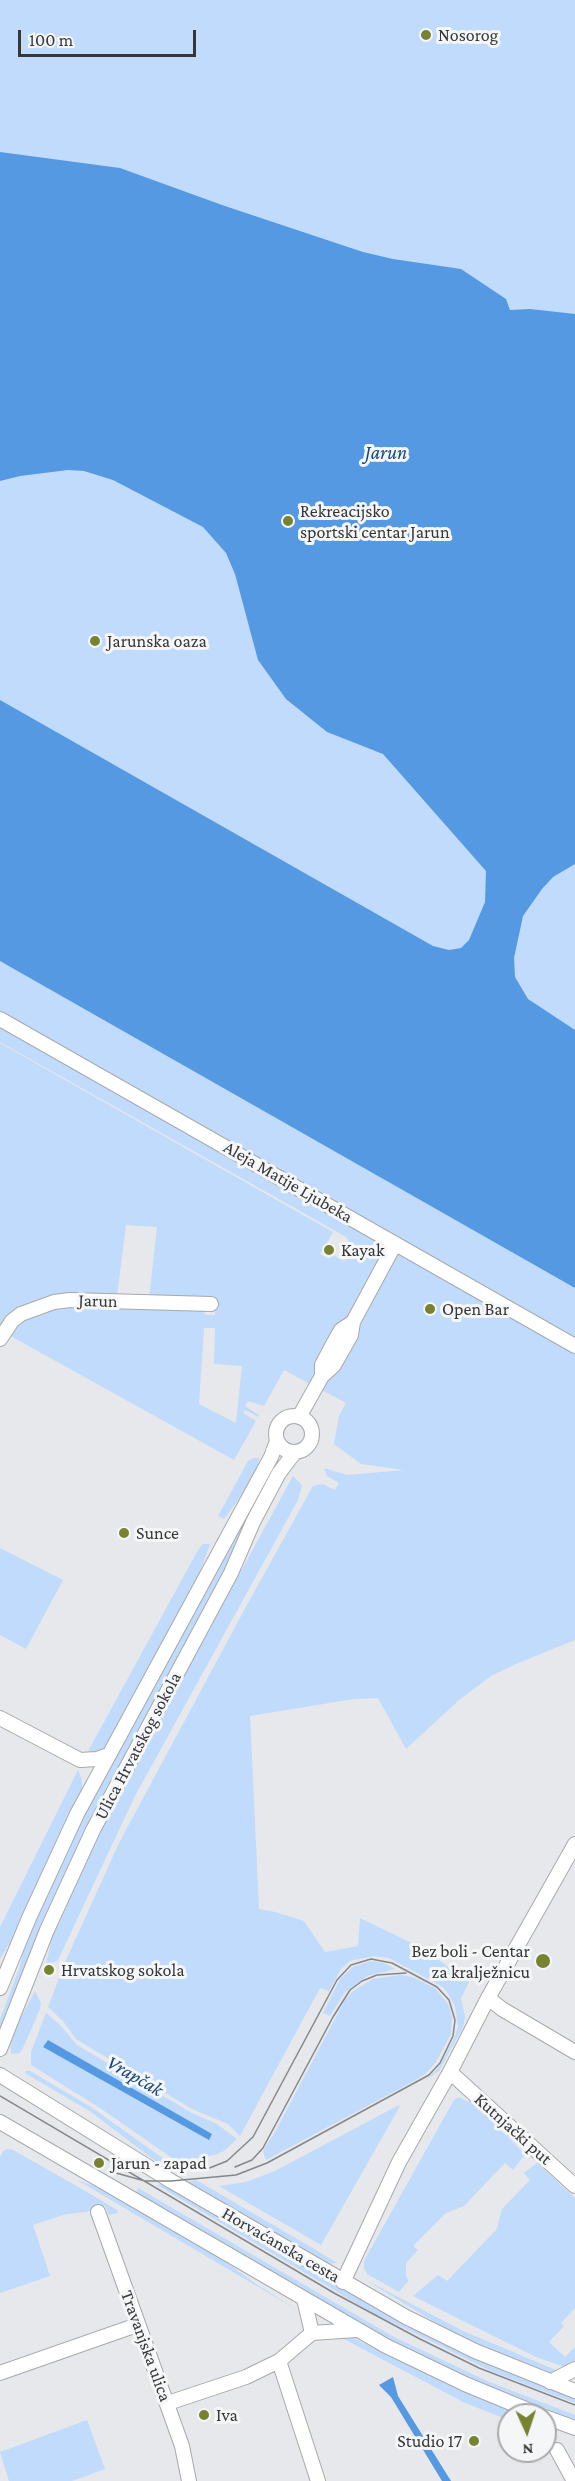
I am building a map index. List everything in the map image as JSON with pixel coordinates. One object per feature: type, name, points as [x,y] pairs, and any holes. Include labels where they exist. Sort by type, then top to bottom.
[{"type":"street","name":"Aleja Matije Ljubeka","points":[[0,1019],[575,1346]]},
{"type":"street","points":[[299,1417],[321,1376],[334,1365],[351,1335],[353,1322],[395,1244]]},
{"type":"street","name":"Jarun","points":[[0,1339],[21,1314],[54,1302],[70,1300],[211,1304]]},
{"type":"street","points":[[289,1417],[299,1417],[311,1428],[311,1440],[305,1449],[295,1452],[284,1449],[277,1441],[276,1431],[281,1422],[289,1417]]},
{"type":"street","name":"Ulica Hrvatskog sokola","points":[[0,1988],[52,1865],[91,1786],[271,1457],[277,1441]]},
{"type":"street","name":"Ulica Hrvatskog sokola","points":[[0,2049],[40,1946],[93,1830],[231,1574],[253,1522],[279,1473],[295,1452]]},
{"type":"street","points":[[0,1718],[81,1760],[108,1755]]},
{"type":"street","points":[[81,1760],[91,1786]]},
{"type":"street","points":[[343,2282],[399,2162],[575,1844]]},
{"type":"street","points":[[488,1998],[502,2009],[575,2052]]},
{"type":"street","name":"Kutnjački put","points":[[450,2072],[575,2186]]},
{"type":"street","name":"Horvaćanska cesta","points":[[0,2075],[171,2181],[343,2282],[475,2351],[575,2391]]},
{"type":"street","name":"Horvaćanska cesta","points":[[0,2122],[357,2330],[465,2384],[511,2403]]},
{"type":"street","name":"Travanjska ulica","points":[[98,2212],[137,2325],[168,2403],[182,2446],[189,2481]]},
{"type":"street","points":[[304,2299],[312,2333]]},
{"type":"street","points":[[0,2373],[137,2325]]},
{"type":"street","points":[[168,2403],[255,2374],[279,2361],[312,2333],[357,2330]]},
{"type":"street","points":[[279,2361],[318,2481]]},
{"type":"street","points":[[550,2382],[575,2369]]},
{"type":"street","points":[[557,2421],[575,2428]]},
{"type":"street","points":[[557,2450],[574,2481]]},
{"type":"shaded area","name":"Rekreacijsko sportski centar Jarun","points":[[0,0],[575,0],[575,1640],[491,1676],[459,1700],[406,1749],[378,1698],[354,1699],[250,1716],[259,1909],[304,1921],[325,1952],[358,1946],[360,1918],[426,1950],[456,1973],[462,1970],[473,1974],[461,1998],[465,2017],[463,2027],[439,2071],[426,2080],[439,2067],[454,2039],[458,2026],[455,2006],[443,1987],[389,1958],[373,1956],[350,1961],[341,1969],[329,1991],[320,1988],[240,2136],[228,2124],[192,2109],[76,2039],[63,2021],[48,2007],[66,1960],[120,1841],[248,1603],[313,1486],[323,1484],[335,1490],[339,1483],[327,1476],[324,1468],[347,1475],[404,1470],[361,1464],[334,1444],[339,1416],[346,1403],[284,1370],[264,1406],[248,1401],[245,1406],[259,1415],[258,1417],[245,1410],[243,1413],[256,1421],[234,1460],[7,1334],[20,1320],[65,1304],[202,1310],[206,1315],[215,1315],[216,1301],[149,1298],[157,1227],[126,1225],[117,1296],[71,1297],[0,1329],[0,1043],[333,1232],[320,1254],[329,1259],[333,1255],[344,1261],[326,1294],[352,1247],[346,1237],[0,1042]],"holes":[[[204,1328],[215,1328],[214,1364],[242,1366],[236,1423],[199,1404]]]},
{"type":"shaded area","points":[[259,1458],[258,1466],[246,1489],[224,1519],[218,1516],[248,1461]]},
{"type":"shaded area","points":[[273,1466],[276,1468],[231,1561],[91,1820],[38,1933],[0,2029],[0,2019],[19,1969],[26,1941],[77,1828]]},
{"type":"shaded area","points":[[293,1476],[302,1485],[298,1500],[135,1796],[58,1960],[46,1963],[56,1923],[98,1833]]},
{"type":"shaded area","points":[[203,1544],[210,1544],[200,1572],[118,1723],[102,1751],[86,1755],[198,1550]]},
{"type":"shaded area","points":[[0,1548],[63,1580],[26,1649],[0,1635]]},
{"type":"shaded area","points":[[78,1770],[82,1780],[82,1789],[13,1937],[0,1959],[0,1927]]},
{"type":"shaded area","points":[[371,1961],[384,1963],[395,1969],[367,1976],[345,1992],[330,2016],[323,2013],[340,1979],[353,1967]]},
{"type":"shaded area","points":[[401,1975],[412,1977],[435,1988],[448,2004],[452,2017],[451,2034],[436,2062],[425,2074],[414,2081],[266,2160],[263,2151],[345,2000],[353,1991],[373,1979]]},
{"type":"shaded area","points":[[35,1991],[41,2003],[40,2009],[20,2053],[11,2054],[10,2038]]},
{"type":"shaded area","points":[[46,2013],[77,2045],[192,2113],[217,2124],[237,2139],[224,2151],[215,2155],[183,2160],[172,2158],[103,2110],[31,2065],[31,2052]]},
{"type":"shaded area","points":[[30,2071],[91,2107],[178,2169],[166,2169],[91,2112],[25,2073]]},
{"type":"shaded area","points":[[459,2097],[468,2102],[470,2100],[525,2154],[513,2170],[505,2163],[464,2206],[446,2213],[413,2246],[418,2250],[406,2263],[406,2277],[409,2280],[399,2292],[367,2274],[364,2261],[454,2100]]},
{"type":"shaded area","points":[[399,2105],[321,2245],[219,2186],[246,2182],[275,2171]]},
{"type":"shaded area","points":[[8,2149],[87,2192],[117,2210],[118,2213],[109,2215],[105,2206],[86,2212],[66,2214],[33,2225],[50,2276],[0,2293],[0,2157],[4,2150]]},
{"type":"shaded area","points":[[537,2163],[575,2198],[575,2308],[561,2323],[564,2326],[549,2342],[565,2357],[575,2347],[575,2360],[565,2367],[536,2357],[413,2296],[438,2275],[447,2281],[497,2229],[502,2209],[530,2180],[524,2173]]},
{"type":"shaded area","points":[[77,2180],[100,2188],[162,2222],[299,2311]]},
{"type":"shaded area","points":[[196,2180],[337,2263],[325,2264],[185,2182]]},
{"type":"shaded area","points":[[162,2184],[423,2334],[483,2362],[575,2398],[575,2403],[491,2371],[371,2312],[157,2185]]},
{"type":"shaded area","points":[[138,2188],[394,2337],[487,2381],[544,2403],[532,2403],[447,2369],[394,2344],[136,2193]]},
{"type":"shaded area","points":[[364,2279],[461,2330],[563,2373],[550,2375],[464,2340]]},
{"type":"shaded area","points":[[351,2337],[497,2405],[497,2415],[465,2403],[342,2338]]},
{"type":"shaded area","points":[[557,2408],[575,2415],[575,2420],[557,2413]]},
{"type":"shaded area","points":[[87,2420],[105,2469],[72,2481],[9,2481],[0,2452]]},
{"type":"water","name":"Jarun","points":[[0,152],[120,168],[363,252],[461,269],[506,299],[510,310],[530,309],[575,314],[575,864],[553,877],[523,916],[514,958],[515,977],[528,999],[575,1030],[575,1288],[0,961],[0,700],[433,946],[449,950],[461,948],[469,940],[485,902],[486,871],[383,754],[327,732],[286,699],[258,660],[235,574],[226,553],[203,527],[113,480],[84,471],[68,470],[0,481]]},
{"type":"water","points":[[48,2040],[212,2134],[209,2140],[43,2047]]},
{"type":"water","points":[[393,2377],[398,2396],[451,2481],[442,2481],[391,2397],[379,2385]]},
{"type":"tram line","points":[[116,2173],[145,2181],[171,2181],[236,2175],[267,2163],[429,2075],[440,2063],[453,2036],[455,2020],[449,2000],[437,1987],[392,1963],[371,1959],[351,1965],[337,1980],[253,2137],[227,2161],[207,2169]]},
{"type":"tram line","points":[[235,2167],[252,2160],[263,2148],[333,2017],[350,1990],[362,1981],[377,1975],[406,1973]]},
{"type":"tram line","points":[[0,2096],[334,2293],[479,2368],[575,2405]]},
{"type":"place","name":"Nosorog","points":[[426,35]]},
{"type":"place","name":"Rekreacijsko sportski centar Jarun","points":[[288,521]]},
{"type":"place","name":"Jarunska oaza","points":[[95,641]]},
{"type":"place","name":"Kayak","points":[[329,1250]]},
{"type":"place","name":"Open Bar","points":[[430,1309]]},
{"type":"place","name":"Sunce","points":[[124,1533]]},
{"type":"place","name":"Bez boli - Centar za kralježnicu","points":[[543,1961]]},
{"type":"place","name":"Hrvatskog sokola","points":[[49,1970]]},
{"type":"place","name":"Jarun - zapad","points":[[99,2163]]},
{"type":"place","name":"Iva","points":[[204,2415]]},
{"type":"place","name":"Studio 17","points":[[474,2441]]},
{"type":"water label","name":"Vrapčak","points":[[135,2076]]}]
